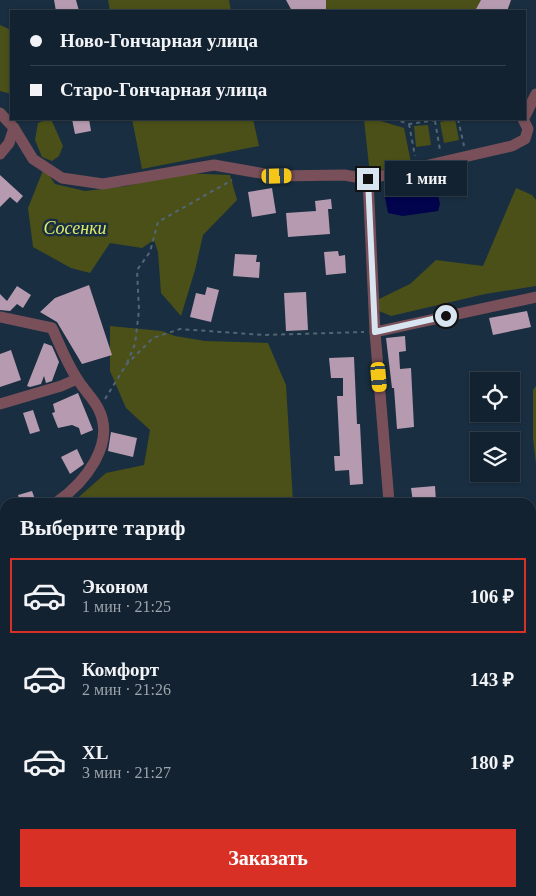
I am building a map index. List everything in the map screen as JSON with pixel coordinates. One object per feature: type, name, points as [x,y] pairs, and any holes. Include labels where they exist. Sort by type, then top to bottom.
[{"type":"street","points":[[0,113],[14,128],[33,159],[62,178],[80,182],[103,184],[214,165],[277,176],[344,175],[368,179],[512,146],[524,139],[536,94]]},
{"type":"street","points":[[0,154],[8,143],[14,128]]},
{"type":"street","points":[[368,179],[375,332],[389,498]]},
{"type":"street","points":[[375,332],[536,297]]},
{"type":"street","points":[[0,317],[3,320],[52,328],[77,379],[99,409],[104,437],[96,459],[68,494],[62,498]]},
{"type":"street","points":[[0,404],[61,386],[77,379]]},
{"type":"path","points":[[396,120],[409,124],[435,120],[443,163]]},
{"type":"path","points":[[458,120],[466,158]]},
{"type":"path","points":[[409,124],[417,168]]},
{"type":"path","points":[[99,409],[126,365],[135,344],[139,310],[137,270],[150,252],[158,222],[247,171]]},
{"type":"path","points":[[126,365],[153,338],[180,329],[264,335],[375,332]]},
{"type":"green space","points":[[108,0],[229,0],[231,10],[110,10]]},
{"type":"green space","points":[[287,0],[511,0],[508,9],[510,10],[292,10]]},
{"type":"green space","points":[[0,25],[10,30],[10,94],[0,91]]},
{"type":"green space","points":[[51,120],[63,146],[59,156],[52,161],[42,157],[35,140],[38,123]]},
{"type":"green space","points":[[132,120],[253,120],[259,146],[142,169]]},
{"type":"green space","points":[[364,120],[377,120],[404,128],[411,163],[376,171],[369,166]]},
{"type":"green space","points":[[455,120],[459,140],[444,143],[440,122]]},
{"type":"green space","points":[[428,125],[431,145],[416,147],[414,126]]},
{"type":"green space","name":"Сосенки","points":[[44,168],[55,184],[85,191],[127,186],[181,173],[230,175],[237,200],[203,235],[181,316],[161,293],[158,252],[154,240],[142,248],[110,243],[90,273],[71,268],[33,247],[28,208]]},
{"type":"green space","points":[[516,188],[532,195],[536,200],[536,286],[485,294],[391,316],[379,311],[377,300],[410,284],[436,260],[483,266]]},
{"type":"green space","points":[[110,326],[162,331],[175,336],[205,341],[268,343],[286,385],[293,498],[78,498],[106,473],[144,465],[150,430],[126,408],[110,371]]},
{"type":"green space","points":[[536,386],[536,464],[533,438],[533,390]]},
{"type":"shaded area","points":[[429,181],[436,185],[440,204],[438,211],[403,216],[388,213],[384,192],[390,186]]},
{"type":"building","points":[[54,0],[76,0],[79,10],[56,10]]},
{"type":"building","points":[[286,0],[326,0],[326,10],[291,10]]},
{"type":"building","points":[[481,0],[511,0],[507,10],[476,10]]},
{"type":"building","points":[[72,120],[89,120],[91,131],[75,134]]},
{"type":"building","points":[[0,175],[23,196],[17,203],[10,197],[0,207]]},
{"type":"building","points":[[272,188],[276,213],[252,217],[248,192]]},
{"type":"building","points":[[331,199],[332,209],[328,209],[330,234],[288,237],[286,213],[316,211],[315,201]]},
{"type":"building","points":[[338,251],[339,256],[345,255],[346,273],[326,275],[324,252]]},
{"type":"building","points":[[235,254],[257,255],[256,262],[260,262],[259,278],[233,276]]},
{"type":"building","points":[[89,285],[112,355],[82,364],[57,322],[40,312],[55,298]]},
{"type":"building","points":[[17,286],[31,295],[23,308],[17,304],[10,311],[0,310],[0,294],[7,301]]},
{"type":"building","points":[[207,287],[219,290],[211,322],[190,317],[196,293],[205,295]]},
{"type":"building","points":[[306,292],[308,330],[286,331],[284,293]]},
{"type":"building","points":[[527,311],[531,327],[493,335],[489,318]]},
{"type":"building","points":[[405,336],[406,351],[399,352],[400,369],[411,368],[414,427],[397,429],[394,388],[392,388],[386,338]]},
{"type":"building","points":[[44,343],[52,346],[59,362],[52,381],[46,383],[44,376],[41,384],[27,386]]},
{"type":"building","points":[[11,350],[21,380],[0,387],[0,354]]},
{"type":"building","points":[[354,357],[357,424],[360,424],[363,484],[350,485],[349,470],[335,471],[334,456],[340,456],[337,396],[343,396],[343,378],[331,378],[329,358]]},
{"type":"building","points":[[78,393],[93,430],[81,435],[79,428],[72,425],[58,428],[52,413],[55,412],[53,404]]},
{"type":"building","points":[[33,410],[40,431],[30,434],[23,413]]},
{"type":"building","points":[[111,432],[137,438],[133,457],[108,451]]},
{"type":"building","points":[[77,449],[84,464],[70,474],[61,457]]},
{"type":"building","points":[[435,486],[436,498],[412,498],[411,488]]},
{"type":"building","points":[[32,491],[35,498],[19,498],[18,495]]},
{"type":"route","points":[[368,179],[375,332],[446,316]]}]
